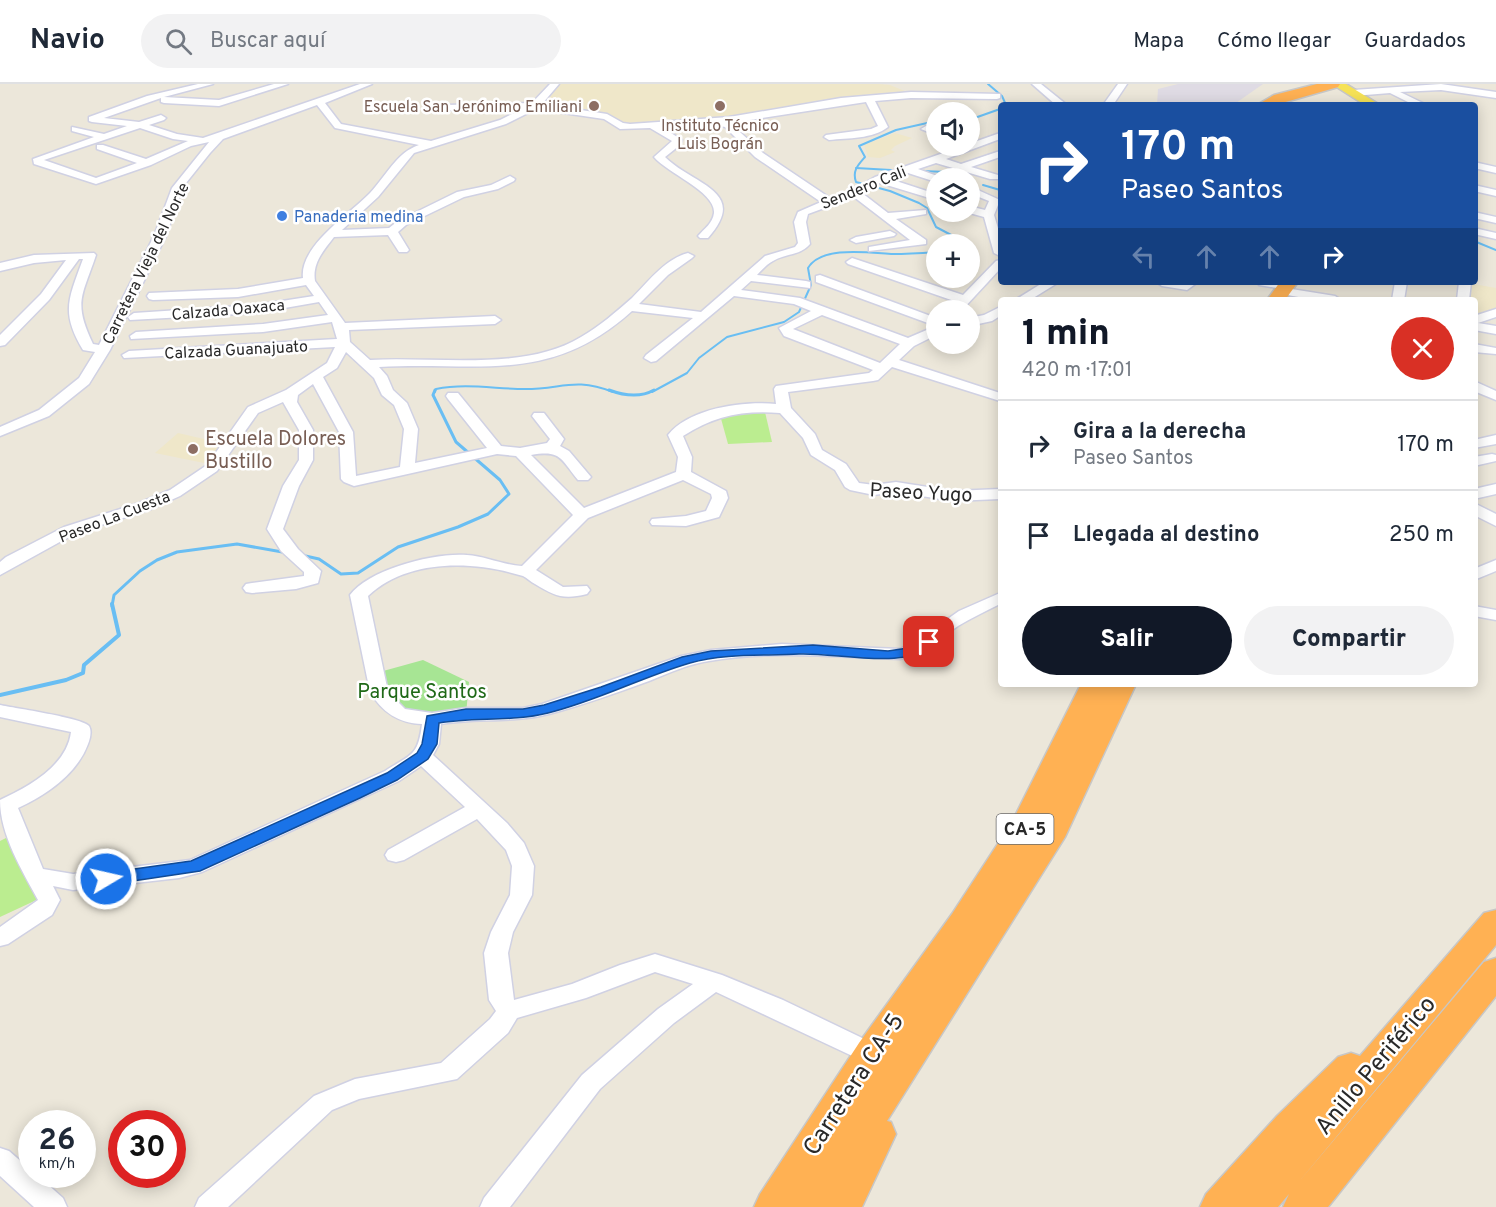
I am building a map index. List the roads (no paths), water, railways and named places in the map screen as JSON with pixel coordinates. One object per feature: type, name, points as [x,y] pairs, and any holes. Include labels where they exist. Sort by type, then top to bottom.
[{"type":"highway","points":[[1259,102],[1282,84]]},
{"type":"highway","points":[[1262,102],[1317,84]]},
{"type":"highway","points":[[1275,102],[1334,84]]},
{"type":"highway","name":"CA-5","points":[[952,962],[964,922],[1027,824],[1094,687]]},
{"type":"highway","name":"CA-5","points":[[952,962],[1049,837],[1121,687]]},
{"type":"highway","name":"Anillo Periférico","points":[[1253,1207],[1496,922]]},
{"type":"highway","points":[[841,1207],[884,1121],[952,962]]},
{"type":"highway","name":"Carretera CA-5","points":[[774,1207],[872,1053],[952,962]]},
{"type":"highway","name":"Carretera CA-5","points":[[816,1207],[879,1100],[952,962]]},
{"type":"highway","name":"Anillo Periférico","points":[[1303,1207],[1496,971]]},
{"type":"highway","points":[[1220,1207],[1291,1128],[1346,1073],[1453,974]]},
{"type":"main road","points":[[1346,89],[1377,94]]},
{"type":"street","points":[[204,140],[176,137],[139,125],[92,119],[150,98],[209,84]]},
{"type":"street","points":[[254,84],[282,85]]},
{"type":"street","points":[[336,84],[351,90]]},
{"type":"street","name":"Carretera Vieja del Norte","points":[[0,432],[44,413],[84,381],[104,350],[160,236],[177,188],[220,137],[368,84]]},
{"type":"street","points":[[407,471],[411,429],[400,403],[387,392],[380,376],[369,364],[344,343],[338,322],[309,281],[308,274],[313,257],[331,234],[374,195],[410,151],[503,122],[535,106],[555,84]]},
{"type":"street","points":[[914,84],[932,95]]},
{"type":"street","points":[[1036,84],[1058,102]]},
{"type":"street","points":[[1109,102],[1123,84]]},
{"type":"street","points":[[150,98],[214,103],[282,85]]},
{"type":"street","points":[[1377,94],[1441,87],[1491,90]]},
{"type":"street","points":[[184,89],[245,95]]},
{"type":"street","points":[[1377,94],[1410,102]]},
{"type":"street","points":[[449,107],[535,106],[607,117],[625,127],[707,122],[768,115],[841,101],[932,95],[997,96]]},
{"type":"street","points":[[829,137],[873,132],[883,127],[870,100]]},
{"type":"street","points":[[320,102],[338,126],[431,144]]},
{"type":"street","points":[[161,118],[139,125],[102,142],[38,159],[38,162],[96,181],[204,140],[220,137]]},
{"type":"street","points":[[707,122],[728,124],[759,155],[827,201]]},
{"type":"street","points":[[653,126],[677,140],[677,143],[659,157],[680,175],[708,191],[718,201],[719,215],[715,225],[704,236]]},
{"type":"street","points":[[75,129],[147,163]]},
{"type":"street","name":"Sendero Cali","points":[[980,141],[998,137]]},
{"type":"street","points":[[980,146],[998,152]]},
{"type":"street","points":[[961,167],[998,154]]},
{"type":"street","name":"Sendero Cali","points":[[651,358],[704,316],[769,258],[799,249],[804,244],[800,222],[803,212],[879,179],[942,156]]},
{"type":"street","points":[[935,159],[997,176]]},
{"type":"street","points":[[1478,166],[1496,171]]},
{"type":"street","points":[[907,169],[926,176]]},
{"type":"street","points":[[980,183],[997,176]]},
{"type":"street","points":[[1479,186],[1496,177]]},
{"type":"street","points":[[331,234],[392,231],[402,223],[442,202],[461,194],[494,187],[510,179]]},
{"type":"street","points":[[879,179],[926,194]]},
{"type":"street","points":[[1479,186],[1496,194]]},
{"type":"street","points":[[862,188],[884,217],[903,232],[924,241],[873,249]]},
{"type":"street","points":[[980,193],[995,200],[994,224],[998,243]]},
{"type":"street","points":[[884,217],[922,212]]},
{"type":"street","points":[[980,216],[994,224]]},
{"type":"street","points":[[1478,216],[1496,220]]},
{"type":"street","points":[[392,231],[403,250]]},
{"type":"street","points":[[856,240],[903,232]]},
{"type":"street","points":[[1478,232],[1496,236]]},
{"type":"street","points":[[0,267],[34,259],[86,255],[90,257],[74,301],[75,319],[88,347],[104,350]]},
{"type":"street","points":[[0,342],[45,297],[75,256]]},
{"type":"street","points":[[369,364],[393,362],[443,364],[552,355],[579,344],[630,307],[650,285],[688,256]]},
{"type":"street","points":[[852,262],[964,300],[998,265]]},
{"type":"street","points":[[749,277],[806,285]]},
{"type":"street","points":[[820,279],[926,318]]},
{"type":"street","points":[[153,296],[238,293],[309,281]]},
{"type":"street","points":[[1026,297],[1048,285]]},
{"type":"street","points":[[1275,289],[1319,297]]},
{"type":"street","points":[[731,292],[802,303],[909,343]]},
{"type":"street","points":[[217,350],[238,293]]},
{"type":"street","name":"Calzada Oaxaca","points":[[134,317],[231,311],[322,298]]},
{"type":"street","points":[[630,307],[704,316]]},
{"type":"street","points":[[822,310],[785,328],[789,333],[884,365],[998,396]]},
{"type":"street","points":[[980,320],[998,312]]},
{"type":"street","points":[[1478,319],[1496,313]]},
{"type":"street","points":[[135,336],[338,322],[495,321]]},
{"type":"street","points":[[1478,327],[1496,330]]},
{"type":"street","points":[[683,474],[685,458],[675,435],[693,424],[713,414],[736,408],[784,409],[781,389],[873,377],[909,343],[926,335]]},
{"type":"street","name":"Calzada Guanajuato","points":[[129,355],[344,343]]},
{"type":"street","name":"Paseo La Cuesta","points":[[0,570],[12,561],[70,530],[145,506],[175,493],[212,468],[253,410],[291,393],[332,365],[344,343]]},
{"type":"street","points":[[1478,349],[1493,351]]},
{"type":"street","points":[[315,375],[346,432],[349,479],[363,480],[497,450],[520,452],[552,447],[564,454],[583,477]]},
{"type":"street","points":[[1478,388],[1495,394]]},
{"type":"street","points":[[252,588],[296,584],[312,579],[314,571],[298,560],[283,544],[275,529],[291,486],[306,460],[306,430],[290,402],[291,393]]},
{"type":"street","points":[[1478,399],[1495,394]]},
{"type":"street","points":[[453,396],[497,450]]},
{"type":"street","name":"Paseo Yugo","points":[[784,409],[810,437],[816,452],[841,467],[850,484],[855,487],[874,490],[896,487],[953,496],[998,494]]},
{"type":"street","points":[[539,416],[557,439],[552,447]]},
{"type":"street","points":[[1478,444],[1496,439]]},
{"type":"street","points":[[520,452],[582,514]]},
{"type":"street","points":[[1478,461],[1492,458]]},
{"type":"street","points":[[526,571],[582,514],[683,474],[718,491],[720,498],[713,514],[686,521],[658,522]]},
{"type":"street","points":[[1478,493],[1496,489]]},
{"type":"street","points":[[1478,512],[1491,525]]},
{"type":"street","points":[[581,590],[566,594],[526,571],[456,558],[384,577],[366,586],[359,595],[377,683],[384,700],[398,713],[415,718],[432,719],[466,714],[523,714],[606,690],[687,660],[711,655],[782,650],[900,654],[912,651],[929,642],[954,622],[998,599]]},
{"type":"street","points":[[1478,573],[1496,565]]},
{"type":"street","points":[[1478,612],[1496,615]]},
{"type":"street","points":[[0,711],[67,724],[81,729],[82,740],[76,752],[51,780],[26,798],[4,798],[27,859],[49,900],[44,909],[0,938]]},
{"type":"street","points":[[36,876],[73,882],[194,867],[392,776],[422,756],[429,744],[432,719]]},
{"type":"street","points":[[422,756],[500,828],[516,848],[523,866],[521,896],[502,932],[496,953],[501,1000],[509,1011]]},
{"type":"street","points":[[396,855],[478,809]]},
{"type":"street","points":[[209,1207],[322,1103],[356,1089],[448,1072],[491,1034],[509,1011],[578,992],[654,963],[714,981],[776,1007],[872,1053]]},
{"type":"street","points":[[494,1207],[591,1082],[666,1016],[714,981]]},
{"type":"street","points":[[0,1159],[53,1207]]},
{"type":"waterway","points":[[988,84],[1002,96],[1005,102]]},
{"type":"waterway","points":[[980,116],[998,110]]},
{"type":"waterway","points":[[856,168],[865,157],[859,146],[896,130],[926,123]]},
{"type":"waterway","points":[[856,168],[891,170]]},
{"type":"waterway","points":[[856,168],[856,182],[890,191],[919,203],[927,208],[936,227],[949,234]]},
{"type":"waterway","points":[[921,171],[926,171]]},
{"type":"waterway","points":[[983,185],[998,189]]},
{"type":"waterway","points":[[1478,243],[1496,250]]},
{"type":"waterway","points":[[652,392],[687,373],[699,358],[727,337],[784,322],[799,312],[811,285],[808,268],[814,261],[824,256],[847,252],[926,252]]},
{"type":"waterway","points":[[435,392],[436,389],[458,386],[538,389],[578,384],[613,392]]},
{"type":"waterway","points":[[301,555],[319,559],[341,574],[358,573],[398,547],[458,527],[488,514],[509,494],[500,480],[456,442],[433,395],[435,390]]},
{"type":"waterway","points":[[609,390],[632,395],[654,390]]},
{"type":"waterway","points":[[112,605],[114,595],[140,571],[157,560],[177,552],[237,544],[288,553]]},
{"type":"waterway","points":[[0,695],[66,680],[83,673],[84,665],[119,635],[112,605]]},
{"type":"place","name":"Escuela San Jerónimo Emiliani","points":[[594,106]]},
{"type":"place","name":"Instituto Técnico Luis Bográn","points":[[720,106]]},
{"type":"place","name":"Panaderia medina","points":[[282,216]]},
{"type":"place","name":"Escuela Dolores Bustillo","points":[[193,449]]},
{"type":"park label","name":"Parque Santos","points":[[422,691]]}]
